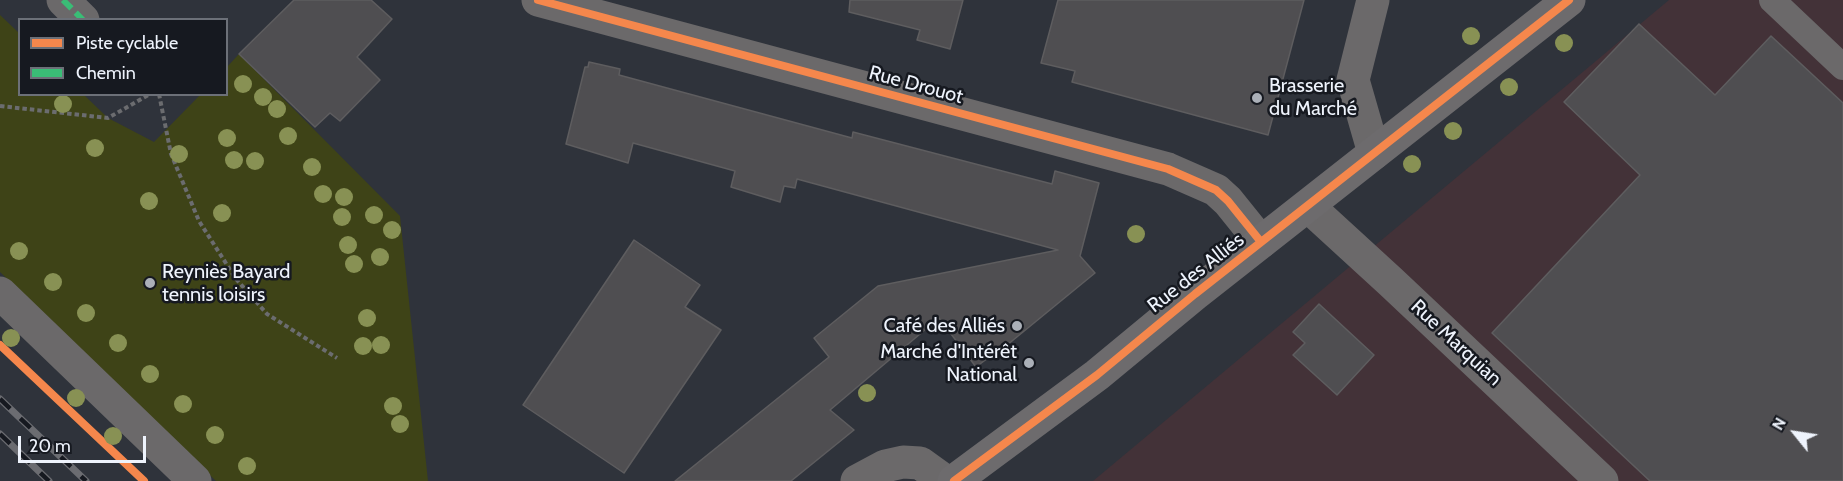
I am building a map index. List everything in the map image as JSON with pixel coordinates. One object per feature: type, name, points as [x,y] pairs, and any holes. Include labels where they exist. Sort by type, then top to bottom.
[{"type":"main road","name":"Rue des Alliés","points":[[954,481],[1097,375],[1195,294],[1569,0]]},
{"type":"street","points":[[63,0],[81,18]]},
{"type":"street","name":"Rue Drouot","points":[[538,0],[1168,170],[1216,190],[1228,201],[1261,242]]},
{"type":"street","points":[[1373,0],[1353,80],[1374,153]]},
{"type":"street","name":"Rue Marquian","points":[[1308,206],[1602,481]]},
{"type":"street","points":[[0,293],[195,481]]},
{"type":"street","points":[[857,481],[885,466],[903,462],[920,463],[945,481]]},
{"type":"lane","points":[[1772,0],[1843,67]]},
{"type":"path","points":[[0,106],[108,118],[146,96]]},
{"type":"path","points":[[159,96],[171,154],[199,221],[236,279],[267,314],[337,358]]},
{"type":"shaded area","points":[[1669,0],[1843,0],[1843,481],[1093,481]]},
{"type":"green space","points":[[0,15],[18,32],[18,96],[85,96],[108,118],[154,142],[199,96],[228,96],[228,66],[239,54],[400,216],[428,481],[216,481],[0,272]]},
{"type":"building","points":[[294,0],[371,0],[392,19],[357,57],[380,80],[340,121],[330,113],[315,127],[239,54]]},
{"type":"building","points":[[850,0],[963,0],[950,49],[917,40],[920,30],[849,12]]},
{"type":"building","points":[[1058,0],[1304,0],[1268,135],[1072,82],[1075,71],[1041,63]]},
{"type":"building","points":[[1639,24],[1715,95],[1771,36],[1843,103],[1843,481],[1650,481],[1492,333],[1640,175],[1564,102]]},
{"type":"building","points":[[589,62],[620,69],[619,75],[852,138],[853,132],[1052,184],[1055,171],[1099,183],[1080,256],[1095,273],[1001,350],[976,367],[939,318],[830,410],[854,430],[791,481],[675,481],[829,357],[814,338],[878,286],[1058,250],[797,179],[795,188],[784,186],[780,202],[731,187],[735,171],[633,143],[628,163],[566,144],[585,67],[588,67]]},
{"type":"building","points":[[634,240],[700,285],[685,307],[721,330],[624,473],[523,405]]},
{"type":"building","points":[[1319,304],[1374,355],[1337,395],[1293,355],[1305,343],[1293,332]]},
{"type":"railway","points":[[0,399],[86,481]]},
{"type":"railway","points":[[0,434],[49,481]]},
{"type":"marked path","points":[[63,0],[81,18]]},
{"type":"cycle path","points":[[538,0],[1168,169],[1216,190],[1228,201],[1261,242]]},
{"type":"cycle path","points":[[954,481],[1097,375],[1195,294],[1569,0]]},
{"type":"cycle path","points":[[0,345],[144,481]]},
{"type":"place","name":"Brasserie du Marché","points":[[1257,98]]},
{"type":"place","name":"Reyniès Bayard tennis loisirs","points":[[150,283]]},
{"type":"place","name":"Café des Alliés","points":[[1017,326]]},
{"type":"place","name":"Marché d'Intérêt National","points":[[1029,363]]}]
